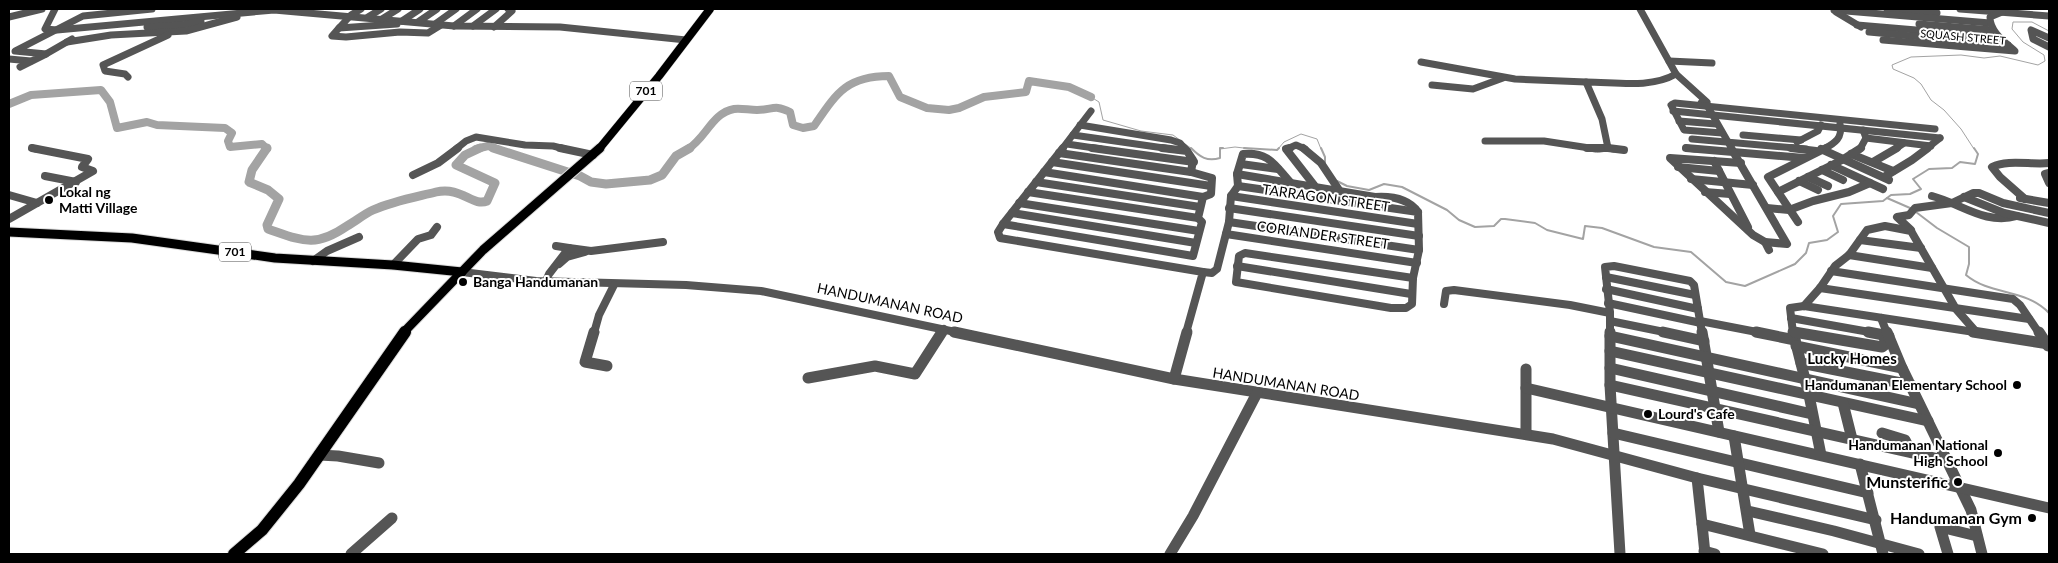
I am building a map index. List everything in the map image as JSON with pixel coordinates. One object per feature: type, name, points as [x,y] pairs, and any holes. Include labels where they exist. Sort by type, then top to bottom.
[{"type":"main road","name":"701","points":[[9,232],[150,240],[275,258],[393,265],[462,272],[487,246],[593,154],[636,104],[710,9]]},
{"type":"main road","points":[[234,554],[271,519],[319,455],[393,347],[462,272]]},
{"type":"street","points":[[9,18],[42,9]]},
{"type":"street","points":[[55,9],[44,28],[57,30],[94,27],[166,20],[241,9]]},
{"type":"street","points":[[111,13],[118,9]]},
{"type":"street","points":[[46,54],[14,51],[84,16],[152,9]]},
{"type":"street","points":[[205,9],[248,14]]},
{"type":"street","points":[[261,9],[316,10],[335,14],[454,26],[553,27],[686,40]]},
{"type":"street","points":[[335,14],[343,9]]},
{"type":"street","points":[[361,9],[351,15],[332,36],[346,37],[400,32],[428,33],[456,9]]},
{"type":"street","points":[[368,17],[381,9]]},
{"type":"street","points":[[382,19],[398,9]]},
{"type":"street","points":[[402,21],[420,9]]},
{"type":"street","points":[[339,28],[358,28],[414,22],[437,9]]},
{"type":"street","points":[[454,26],[478,9]]},
{"type":"street","points":[[473,26],[496,9]]},
{"type":"street","points":[[494,27],[512,11],[508,9]]},
{"type":"street","points":[[1640,9],[1676,74],[1708,107],[1716,124],[1741,163],[1778,192],[1798,222]]},
{"type":"street","points":[[1887,9],[1941,11],[1990,20]]},
{"type":"street","points":[[1960,9],[2049,16]]},
{"type":"street","points":[[2033,9],[2040,15]]},
{"type":"street","points":[[67,42],[123,34],[186,31],[268,10]]},
{"type":"street","points":[[1833,10],[1893,46],[1922,47],[1927,44]]},
{"type":"street","points":[[1833,10],[1920,18],[1990,20]]},
{"type":"street","points":[[1913,10],[1947,46]]},
{"type":"street","points":[[144,27],[183,25],[226,12]]},
{"type":"street","name":"SQUASH STREET","points":[[1883,40],[2015,51],[1993,30],[1990,20],[2002,12]]},
{"type":"street","points":[[1844,17],[1993,30]]},
{"type":"street","points":[[123,34],[166,20]]},
{"type":"street","points":[[1857,24],[1999,37]]},
{"type":"street","points":[[20,67],[94,27]]},
{"type":"street","points":[[2048,46],[2033,39],[2031,30],[2049,38]]},
{"type":"street","points":[[1869,32],[2009,45]]},
{"type":"street","points":[[128,77],[120,72],[105,71],[104,65],[173,33]]},
{"type":"street","points":[[2032,45],[2048,46]]},
{"type":"street","points":[[9,59],[32,61]]},
{"type":"street","points":[[1669,61],[1712,63]]},
{"type":"street","points":[[1421,62],[1506,78],[1527,80],[1586,82],[1665,81],[1676,74]]},
{"type":"street","points":[[1432,85],[1473,89],[1506,78]]},
{"type":"street","points":[[1586,82],[1602,119],[1608,148]]},
{"type":"street","points":[[1708,107],[1732,117],[1821,125],[1840,123],[1864,130],[1940,138]]},
{"type":"street","points":[[1722,133],[1684,130],[1673,111],[1708,107],[1840,123],[1934,126],[1940,138]]},
{"type":"street","points":[[1091,111],[1003,224],[998,231],[1000,238],[1212,273],[1217,269],[1229,222],[1231,196],[1238,186],[1237,174],[1243,154],[1250,153],[1269,157],[1290,182]]},
{"type":"street","points":[[1732,117],[1749,144]]},
{"type":"street","points":[[1753,119],[1763,136]]},
{"type":"street","points":[[1679,121],[1716,124]]},
{"type":"street","points":[[1772,121],[1784,139]]},
{"type":"street","points":[[1792,123],[1802,139]]},
{"type":"street","points":[[1753,185],[1758,176],[1804,158],[1841,138],[1840,123]]},
{"type":"street","points":[[1080,125],[1180,143],[1193,156],[1194,162],[1191,172]]},
{"type":"street","points":[[1788,147],[1818,131],[1821,125]]},
{"type":"street","points":[[1778,192],[1842,160],[1861,148],[1866,138],[1864,130]]},
{"type":"street","points":[[1074,134],[1187,151]]},
{"type":"street","points":[[1743,134],[1784,139],[1802,139]]},
{"type":"street","points":[[413,175],[438,163],[466,141],[476,138],[525,145],[553,146],[593,154]]},
{"type":"street","points":[[1866,138],[1931,146]]},
{"type":"street","points":[[1692,139],[1818,150],[1886,179],[1940,138]]},
{"type":"street","points":[[1485,141],[1544,141],[1597,149],[1624,150]]},
{"type":"street","points":[[1873,162],[1904,143]]},
{"type":"street","points":[[1067,144],[1194,162]]},
{"type":"street","points":[[1314,186],[1286,149],[1296,145],[1307,150],[1319,161],[1339,190]]},
{"type":"street","points":[[9,219],[93,171],[82,167],[88,159],[32,148]]},
{"type":"street","points":[[1686,148],[1804,158]]},
{"type":"street","points":[[1044,172],[1203,197],[1211,194],[1212,178],[1210,176],[1059,153]]},
{"type":"street","points":[[1851,154],[1893,172]]},
{"type":"street","points":[[1741,163],[1670,158],[1705,192],[1767,246],[1787,244],[1753,185]]},
{"type":"street","points":[[1714,161],[1723,182],[1753,235]]},
{"type":"street","points":[[1052,162],[1211,186]]},
{"type":"street","points":[[2049,164],[2000,163],[1992,167],[2000,178],[2021,198],[2049,203]]},
{"type":"street","points":[[1241,164],[1278,170]]},
{"type":"street","points":[[1831,165],[1883,189]]},
{"type":"street","points":[[2039,165],[2047,174],[2049,183]]},
{"type":"street","points":[[1678,167],[1719,171]]},
{"type":"street","points":[[1822,170],[1843,180]]},
{"type":"street","points":[[1237,174],[1375,197],[1393,196],[1414,206],[1418,212],[1419,250],[1413,278],[1412,304],[1406,308],[1391,308],[1236,282],[1239,256],[1255,252],[1413,278]]},
{"type":"street","points":[[45,176],[76,182]]},
{"type":"street","points":[[1808,177],[1828,186]]},
{"type":"street","points":[[1691,179],[1753,185]]},
{"type":"street","points":[[1799,181],[1818,190]]},
{"type":"street","points":[[1036,182],[1200,207]]},
{"type":"street","points":[[1767,208],[1789,210],[1813,201],[1849,192],[1870,183]]},
{"type":"street","points":[[1238,186],[1418,212]]},
{"type":"street","points":[[1028,192],[1198,218],[1202,222],[1191,270]]},
{"type":"street","points":[[1705,192],[1730,194]]},
{"type":"street","points":[[1977,333],[1956,309],[1911,230],[1897,217],[1914,210],[1952,203],[1973,193],[1978,193],[2003,203],[2049,213]]},
{"type":"street","points":[[9,195],[37,203]]},
{"type":"street","name":"TARRAGON STREET","points":[[1231,196],[1418,224]]},
{"type":"street","points":[[1932,196],[1988,219],[2000,221],[2017,216]]},
{"type":"street","points":[[1198,218],[1203,197]]},
{"type":"street","points":[[1964,197],[1994,210],[2049,223]]},
{"type":"street","points":[[1019,203],[1199,231]]},
{"type":"street","points":[[1229,208],[1418,236]]},
{"type":"street","points":[[2034,210],[2037,220]]},
{"type":"street","points":[[1012,213],[1196,242]]},
{"type":"street","points":[[1229,222],[1419,250]]},
{"type":"street","points":[[1003,224],[1193,256]]},
{"type":"street","points":[[1804,306],[1820,288],[1831,271],[1841,260],[1849,255],[1868,230],[1885,226],[1911,230]]},
{"type":"street","points":[[393,265],[418,239],[430,235],[437,228]]},
{"type":"street","name":"CORIANDER STREET","points":[[1226,234],[1417,263]]},
{"type":"street","points":[[314,261],[327,251],[359,236]]},
{"type":"street","points":[[1860,240],[1921,248]]},
{"type":"street","points":[[546,283],[548,274],[567,257],[590,251],[663,242]]},
{"type":"street","points":[[556,246],[590,251]]},
{"type":"street","points":[[556,266],[569,248]]},
{"type":"street","points":[[1849,255],[1932,268]]},
{"type":"street","points":[[1237,266],[1411,294]]},
{"type":"street","points":[[1620,554],[1611,407],[1610,317],[1606,289],[1606,267],[1614,266],[1690,281],[1694,285],[1719,432]]},
{"type":"street","points":[[1831,271],[2013,299],[2020,305],[2048,345]]},
{"type":"street","name":"HANDUMANAN ROAD","points":[[462,272],[491,278],[546,283],[744,288],[791,296],[1174,380],[1526,434],[1554,439],[1614,456]]},
{"type":"street","points":[[1174,380],[1203,272]]},
{"type":"street","points":[[607,366],[585,362],[599,315],[614,284]]},
{"type":"street","points":[[1820,288],[2029,319]]},
{"type":"street","points":[[1606,289],[1698,309]]},
{"type":"street","points":[[1444,304],[1446,291],[1454,290],[1570,305],[1704,341]]},
{"type":"street","points":[[1608,303],[1795,339],[1882,348],[1886,344],[1886,335]]},
{"type":"street","points":[[1821,455],[1795,339],[1790,308],[1804,306],[2048,345]]},
{"type":"street","points":[[1791,318],[1886,335]]},
{"type":"street","points":[[1881,318],[1886,335],[1971,510],[1982,554]]},
{"type":"street","points":[[808,378],[875,366],[915,374],[944,329]]},
{"type":"street","points":[[1610,336],[1706,359],[1919,404]]},
{"type":"street","points":[[1795,339],[1846,356],[1902,368]]},
{"type":"street","points":[[1610,351],[1928,421]]},
{"type":"street","points":[[1846,356],[1852,373]]},
{"type":"street","points":[[1801,362],[1911,386]]},
{"type":"street","points":[[1610,368],[1812,414]]},
{"type":"street","points":[[1526,369],[1526,434]]},
{"type":"street","points":[[1610,386],[1948,460]]},
{"type":"street","points":[[1526,388],[2049,508]]},
{"type":"street","points":[[1170,554],[1193,516],[1258,393]]},
{"type":"street","points":[[1842,403],[1852,439]]},
{"type":"street","points":[[1613,433],[1868,493]]},
{"type":"street","points":[[1882,433],[1905,440],[1911,452]]},
{"type":"street","points":[[1734,436],[1748,511],[1750,535]]},
{"type":"street","points":[[319,455],[338,456],[379,463]]},
{"type":"street","points":[[1614,456],[1697,478],[1876,520]]},
{"type":"street","points":[[1860,464],[1882,549]]},
{"type":"street","points":[[1697,478],[1702,524],[1708,553]]},
{"type":"street","points":[[1748,511],[1882,549],[1919,554]]},
{"type":"street","points":[[351,554],[392,518]]},
{"type":"street","points":[[1702,524],[1823,554]]},
{"type":"street","points":[[1948,554],[1940,527],[1977,536]]},
{"type":"waterway","points":[[1974,149],[1961,129],[1944,110],[1931,100],[1921,84],[1914,78],[1893,69],[1892,65],[1911,57],[1961,55],[1984,58],[2000,56],[2038,65],[2045,61],[2044,55],[2023,42],[2012,29],[2013,22],[2032,22],[2049,31]]},
{"type":"waterway","points":[[688,149],[700,139],[720,115],[734,109],[762,110],[780,108],[790,112],[793,125],[803,128],[814,126],[836,96],[844,89],[852,83],[874,77],[889,76],[900,97],[927,108],[949,110],[959,108],[984,97],[1026,92],[1029,81],[1069,87],[1091,97]]},
{"type":"waterway","points":[[9,104],[31,95],[101,90],[110,102],[117,128],[147,122],[157,125],[225,128],[232,133],[228,141],[230,147],[262,144],[267,149]]},
{"type":"waterway","points":[[1091,97],[1099,102],[1103,120],[1141,131],[1173,135],[1192,149]]},
{"type":"waterway","points":[[1278,149],[1284,142],[1301,134],[1317,139],[1321,149]]},
{"type":"waterway","points":[[480,148],[488,146],[497,149]]},
{"type":"waterway","points":[[1220,149],[1235,147],[1252,149]]},
{"type":"waterway","points":[[267,149],[252,170],[249,182],[268,190],[279,199],[267,225],[268,229],[291,237],[317,240],[336,233],[366,213],[404,200],[436,192],[453,192],[477,201],[487,201],[495,183],[456,165],[465,155],[480,148]]},
{"type":"waterway","points":[[476,149],[480,148]]},
{"type":"waterway","points":[[493,148],[580,176],[591,182],[606,184],[650,180],[662,175],[676,156],[690,148]]},
{"type":"waterway","points":[[1191,148],[1207,159],[1220,158],[1220,149]]},
{"type":"waterway","points":[[1244,148],[1278,149]]},
{"type":"waterway","points":[[1321,148],[1325,157],[1325,163]]},
{"type":"waterway","points":[[1887,198],[1891,195],[1910,194],[1921,189],[1913,179],[1929,169],[1952,168],[1960,162],[1975,164],[1978,154],[1974,148]]},
{"type":"waterway","points":[[1337,181],[1347,186],[1369,190],[1384,184],[1402,187],[1447,210],[1459,220],[1475,227],[1494,226],[1501,219],[1505,219],[1535,223],[1547,230],[1583,239],[1585,226],[1602,228],[1654,247],[1691,252],[1726,282],[1745,286],[1795,264],[1806,253],[1809,243],[1827,240],[1838,232],[1833,216],[1841,204],[1883,201],[1887,198]]},
{"type":"waterway","points":[[1887,198],[1910,208]]},
{"type":"waterway","points":[[1916,212],[1937,228],[1969,247],[1969,264],[1966,275],[1986,286],[2029,299],[2049,313]]},
{"type":"place","name":"Lokal ng Matti Village","points":[[49,200]]},
{"type":"place","name":"Banga Handumanan","points":[[463,282]]},
{"type":"place","name":"Handumanan Elementary School","points":[[2017,385]]},
{"type":"place","name":"Lourd's Cafe","points":[[1648,414]]},
{"type":"place","name":"Handumanan National High School","points":[[1998,453]]},
{"type":"place","name":"Munsterific","points":[[1958,482]]},
{"type":"place","name":"Handumanan Gym","points":[[2032,518]]},
{"type":"district","name":"Lucky Homes","points":[[1852,359]]}]
